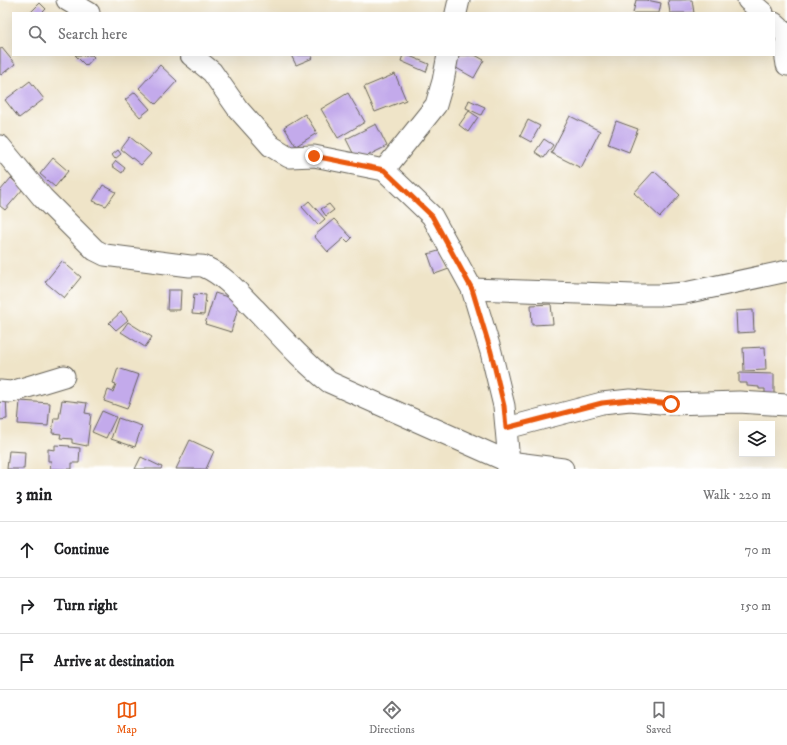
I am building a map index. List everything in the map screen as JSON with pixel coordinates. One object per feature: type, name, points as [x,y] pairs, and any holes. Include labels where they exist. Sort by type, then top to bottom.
[{"type":"street","points":[[67,0],[87,12]]},
{"type":"street","points":[[456,12],[460,0]]},
{"type":"street","points":[[748,0],[762,12]]},
{"type":"street","points":[[775,24],[787,35]]},
{"type":"street","points":[[787,40],[785,43],[787,65]]},
{"type":"street","points":[[192,56],[212,72],[238,109],[271,146],[289,157],[314,156],[384,170],[432,216],[472,289],[491,352],[504,406],[508,466]]},
{"type":"street","points":[[384,170],[436,105],[448,56]]},
{"type":"street","points":[[0,146],[44,198],[95,250],[105,256],[190,266],[204,266],[234,287],[298,354],[319,374],[330,382],[508,466],[563,469]]},
{"type":"street","points":[[472,289],[660,295],[685,293],[787,271]]},
{"type":"street","points":[[0,391],[11,392],[64,376]]},
{"type":"street","points":[[506,428],[602,403],[630,400],[671,404],[739,402],[787,405]]},
{"type":"building","points":[[636,0],[647,0],[661,3],[659,12],[633,12]]},
{"type":"building","points":[[668,0],[692,0],[694,12],[670,12]]},
{"type":"building","points":[[40,3],[46,9],[43,12],[31,12]]},
{"type":"building","points":[[2,48],[15,64],[1,75],[0,49]]},
{"type":"building","points":[[76,56],[94,57],[86,66]]},
{"type":"building","points":[[292,56],[312,56],[313,58],[296,65]]},
{"type":"building","points":[[403,56],[409,56],[429,64],[426,72],[401,61]]},
{"type":"building","points":[[451,56],[477,56],[484,60],[474,78],[451,65]]},
{"type":"building","points":[[160,65],[177,81],[156,104],[139,88]]},
{"type":"building","points":[[395,74],[406,100],[375,112],[364,87]]},
{"type":"building","points":[[30,81],[44,99],[19,118],[5,100]]},
{"type":"building","points":[[135,92],[150,109],[140,117],[125,100]]},
{"type":"building","points":[[348,93],[365,122],[338,138],[321,109]]},
{"type":"building","points":[[469,100],[485,107],[481,115],[466,108]]},
{"type":"building","points":[[469,111],[478,117],[468,132],[459,125]]},
{"type":"building","points":[[305,114],[317,133],[296,146],[284,127]]},
{"type":"building","points":[[570,116],[600,131],[581,168],[551,153]]},
{"type":"building","points":[[528,120],[540,126],[531,142],[520,136]]},
{"type":"building","points":[[616,121],[638,129],[629,152],[608,144]]},
{"type":"building","points":[[376,124],[387,146],[357,161],[346,139]]},
{"type":"building","points":[[130,137],[151,154],[141,165],[121,149]]},
{"type":"building","points":[[544,139],[553,145],[544,158],[535,152]]},
{"type":"building","points":[[118,150],[121,154],[115,159],[112,155]]},
{"type":"building","points":[[53,158],[68,171],[55,187],[40,174]]},
{"type":"building","points":[[116,161],[125,168],[122,173],[112,166]]},
{"type":"building","points":[[654,171],[680,195],[660,217],[634,193]]},
{"type":"building","points":[[11,178],[23,189],[5,210],[0,206],[0,191]]},
{"type":"building","points":[[103,185],[116,192],[106,206],[93,201]]},
{"type":"building","points":[[309,201],[325,219],[318,225],[302,207]]},
{"type":"building","points":[[329,204],[334,210],[326,216],[321,209]]},
{"type":"building","points":[[334,219],[352,238],[348,242],[344,238],[328,252],[314,236]]},
{"type":"building","points":[[442,250],[449,269],[435,274],[428,254]]},
{"type":"building","points":[[62,261],[81,277],[64,298],[45,282]]},
{"type":"building","points":[[168,290],[181,290],[180,310],[167,310]]},
{"type":"building","points":[[215,293],[240,301],[231,332],[205,324]]},
{"type":"building","points":[[194,294],[206,295],[204,315],[192,314]]},
{"type":"building","points":[[551,304],[553,324],[532,325],[531,305]]},
{"type":"building","points":[[753,310],[754,332],[737,333],[736,311]]},
{"type":"building","points":[[121,312],[128,320],[116,330],[109,323]]},
{"type":"building","points":[[128,322],[152,337],[145,347],[121,332]]},
{"type":"building","points":[[765,347],[766,370],[744,371],[743,348]]},
{"type":"building","points":[[118,368],[139,375],[127,409],[104,401],[108,390],[113,392],[116,384],[113,383]]},
{"type":"building","points":[[739,373],[774,374],[774,398],[765,395],[765,389],[747,386],[747,383],[739,383]]},
{"type":"building","points":[[0,396],[6,396],[7,419],[0,420]]},
{"type":"building","points":[[62,400],[87,403],[85,413],[91,414],[87,446],[72,443],[72,439],[60,438],[61,434],[52,433],[54,418],[59,418]]},
{"type":"building","points":[[20,401],[50,403],[48,426],[18,424]]},
{"type":"building","points":[[102,411],[116,417],[106,438],[92,432]]},
{"type":"building","points":[[118,418],[142,426],[135,447],[111,439]]},
{"type":"building","points":[[190,440],[214,451],[206,469],[176,469]]},
{"type":"building","points":[[55,445],[80,448],[79,463],[72,463],[72,469],[50,469],[51,461],[48,461],[48,449],[55,450]]},
{"type":"building","points":[[9,451],[25,452],[24,469],[7,469]]},
{"type":"building","points":[[141,457],[162,467],[161,469],[135,469]]},
{"type":"route","points":[[314,156],[384,170],[432,216],[472,289],[491,352],[504,406],[506,428],[602,403],[630,400],[671,404]]}]
